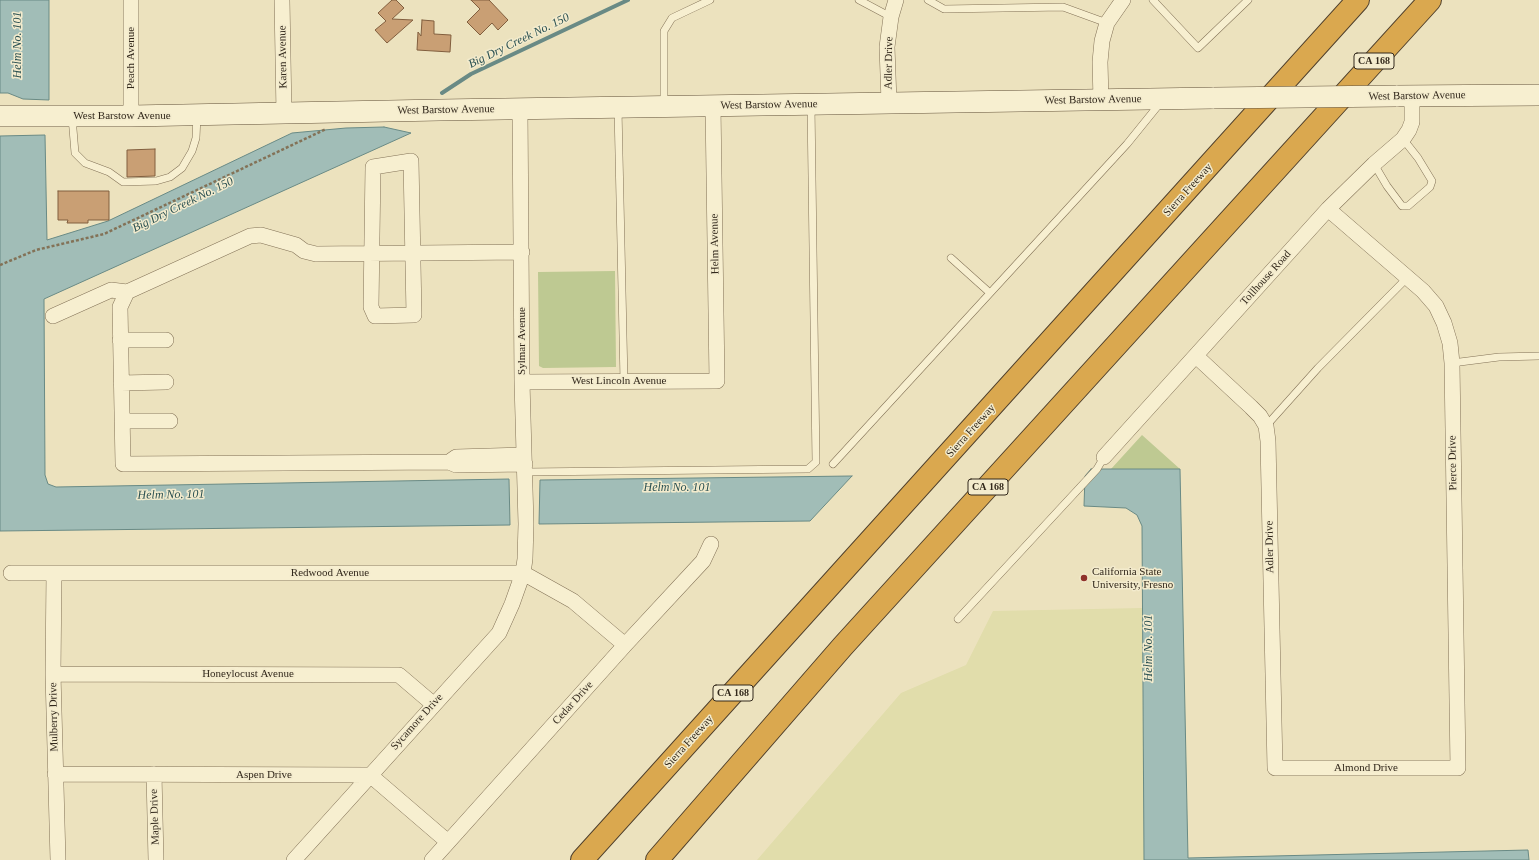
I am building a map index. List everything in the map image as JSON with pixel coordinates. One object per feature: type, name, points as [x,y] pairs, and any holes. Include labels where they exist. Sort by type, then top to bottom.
[{"type":"highway","name":"Sierra Freeway","points":[[582,860],[1358,0]]},
{"type":"highway","name":"CA 168","points":[[658,858],[854,635],[1430,0]]},
{"type":"main road","name":"West Barstow Avenue","points":[[0,116],[284,114],[520,108],[889,102],[1539,95]]},
{"type":"street","name":"Peach Avenue","points":[[131,0],[131,116]]},
{"type":"street","name":"Karen Avenue","points":[[282,0],[284,114]]},
{"type":"street","name":"Adler Drive","points":[[889,102],[887,47],[891,17],[896,0]]},
{"type":"street","points":[[1101,100],[1100,62],[1102,41],[1108,23],[1123,0]]},
{"type":"street","name":"Tollhouse Road","points":[[1104,457],[1328,209],[1374,164],[1403,139],[1412,122],[1404,96]]},
{"type":"street","name":"Helm Avenue","points":[[713,106],[717,382]]},
{"type":"street","name":"Sylmar Avenue","points":[[520,108],[522,382],[526,545],[523,573]]},
{"type":"street","points":[[411,161],[412,248],[414,315],[375,316],[371,307],[373,167],[411,161]]},
{"type":"street","name":"Pierce Drive","points":[[1328,209],[1423,291],[1436,306],[1450,343],[1452,363],[1458,768]]},
{"type":"street","points":[[52,316],[111,290],[127,292],[250,236],[261,235],[296,245],[304,252],[316,254],[372,248],[522,248]]},
{"type":"street","points":[[127,292],[120,307],[123,464],[449,462],[456,465],[525,464]]},
{"type":"street","points":[[120,340],[166,340]]},
{"type":"street","name":"Adler Drive","points":[[1196,356],[1251,407],[1260,416],[1266,426],[1269,449],[1275,768]]},
{"type":"street","points":[[121,383],[166,382]]},
{"type":"street","name":"West Lincoln Avenue","points":[[522,382],[717,382]]},
{"type":"street","points":[[122,420],[170,421]]},
{"type":"street","name":"Cedar Drive","points":[[432,860],[625,645],[703,561],[712,544]]},
{"type":"street","name":"Redwood Avenue","points":[[11,572],[523,573],[573,600],[625,645]]},
{"type":"street","name":"Mulberry Drive","points":[[54,573],[53,674],[58,860]]},
{"type":"street","name":"Sycamore Drive","points":[[294,860],[498,633],[512,604],[523,573]]},
{"type":"street","name":"Honeylocust Avenue","points":[[53,674],[399,674],[433,704]]},
{"type":"street","name":"Almond Drive","points":[[1275,768],[1458,768]]},
{"type":"street","name":"Aspen Drive","points":[[55,774],[370,775]]},
{"type":"street","name":"Maple Drive","points":[[154,774],[156,860]]},
{"type":"street","points":[[370,775],[448,842]]},
{"type":"lane","points":[[664,106],[664,31],[672,18],[710,0]]},
{"type":"lane","points":[[859,0],[891,17]]},
{"type":"lane","points":[[928,0],[944,9],[1063,7],[1108,23]]},
{"type":"lane","points":[[1152,0],[1198,48],[1248,0]]},
{"type":"lane","points":[[833,464],[1127,144],[1164,99]]},
{"type":"lane","points":[[525,464],[808,469],[816,462],[811,104]]},
{"type":"lane","points":[[618,107],[624,381]]},
{"type":"lane","points":[[72,116],[75,153],[85,163],[109,172],[123,182],[156,181],[170,177],[182,168],[192,151],[196,138],[197,115]]},
{"type":"lane","points":[[1374,164],[1387,186],[1402,206],[1408,206],[1430,187],[1432,181],[1418,158],[1403,139]]},
{"type":"lane","points":[[950,258],[990,293]]},
{"type":"lane","points":[[1266,426],[1318,368],[1408,277]]},
{"type":"lane","points":[[1452,363],[1499,357],[1539,356]]},
{"type":"lane","points":[[958,619],[1096,469],[1104,457]]},
{"type":"path","points":[[0,266],[36,250],[104,234],[330,127]]},
{"type":"shaded area","name":"California State University, Fresno","points":[[1142,608],[1144,860],[757,860],[901,693],[966,665],[993,611]]},
{"type":"green space","points":[[615,271],[616,367],[543,368],[539,366],[538,272]]},
{"type":"green space","points":[[1142,435],[1180,469],[1111,469]]},
{"type":"water","name":"Helm No. 101","points":[[0,0],[49,0],[49,100],[23,99],[8,93],[0,93]]},
{"type":"water","name":"Helm No. 101","points":[[384,127],[411,133],[44,299],[45,475],[48,484],[56,487],[509,479],[510,525],[0,531],[0,136],[45,135],[47,240],[108,221],[292,133],[346,128]]},
{"type":"water","name":"Helm No. 101","points":[[1091,469],[1180,469],[1188,858],[1528,850],[1529,860],[1144,860],[1142,526],[1137,515],[1126,508],[1084,506],[1085,476]]},
{"type":"water","name":"Helm No. 101","points":[[852,476],[810,521],[539,524],[540,480]]},
{"type":"building","points":[[392,0],[396,0],[404,8],[392,19],[413,20],[387,43],[375,30],[386,21],[378,13]]},
{"type":"building","points":[[471,0],[489,0],[508,20],[498,30],[492,23],[480,35],[467,22],[480,9]]},
{"type":"building","points":[[422,20],[434,21],[434,34],[451,35],[450,52],[417,50],[418,32],[421,36]]},
{"type":"building","points":[[155,149],[155,176],[127,177],[127,150]]},
{"type":"building","points":[[58,191],[109,191],[109,220],[88,220],[88,223],[67,223],[68,220],[58,220]]},
{"type":"waterway","name":"Big Dry Creek No. 150","points":[[442,93],[471,74],[628,0]]},
{"type":"place","name":"California State University, Fresno","points":[[1084,578]]}]
